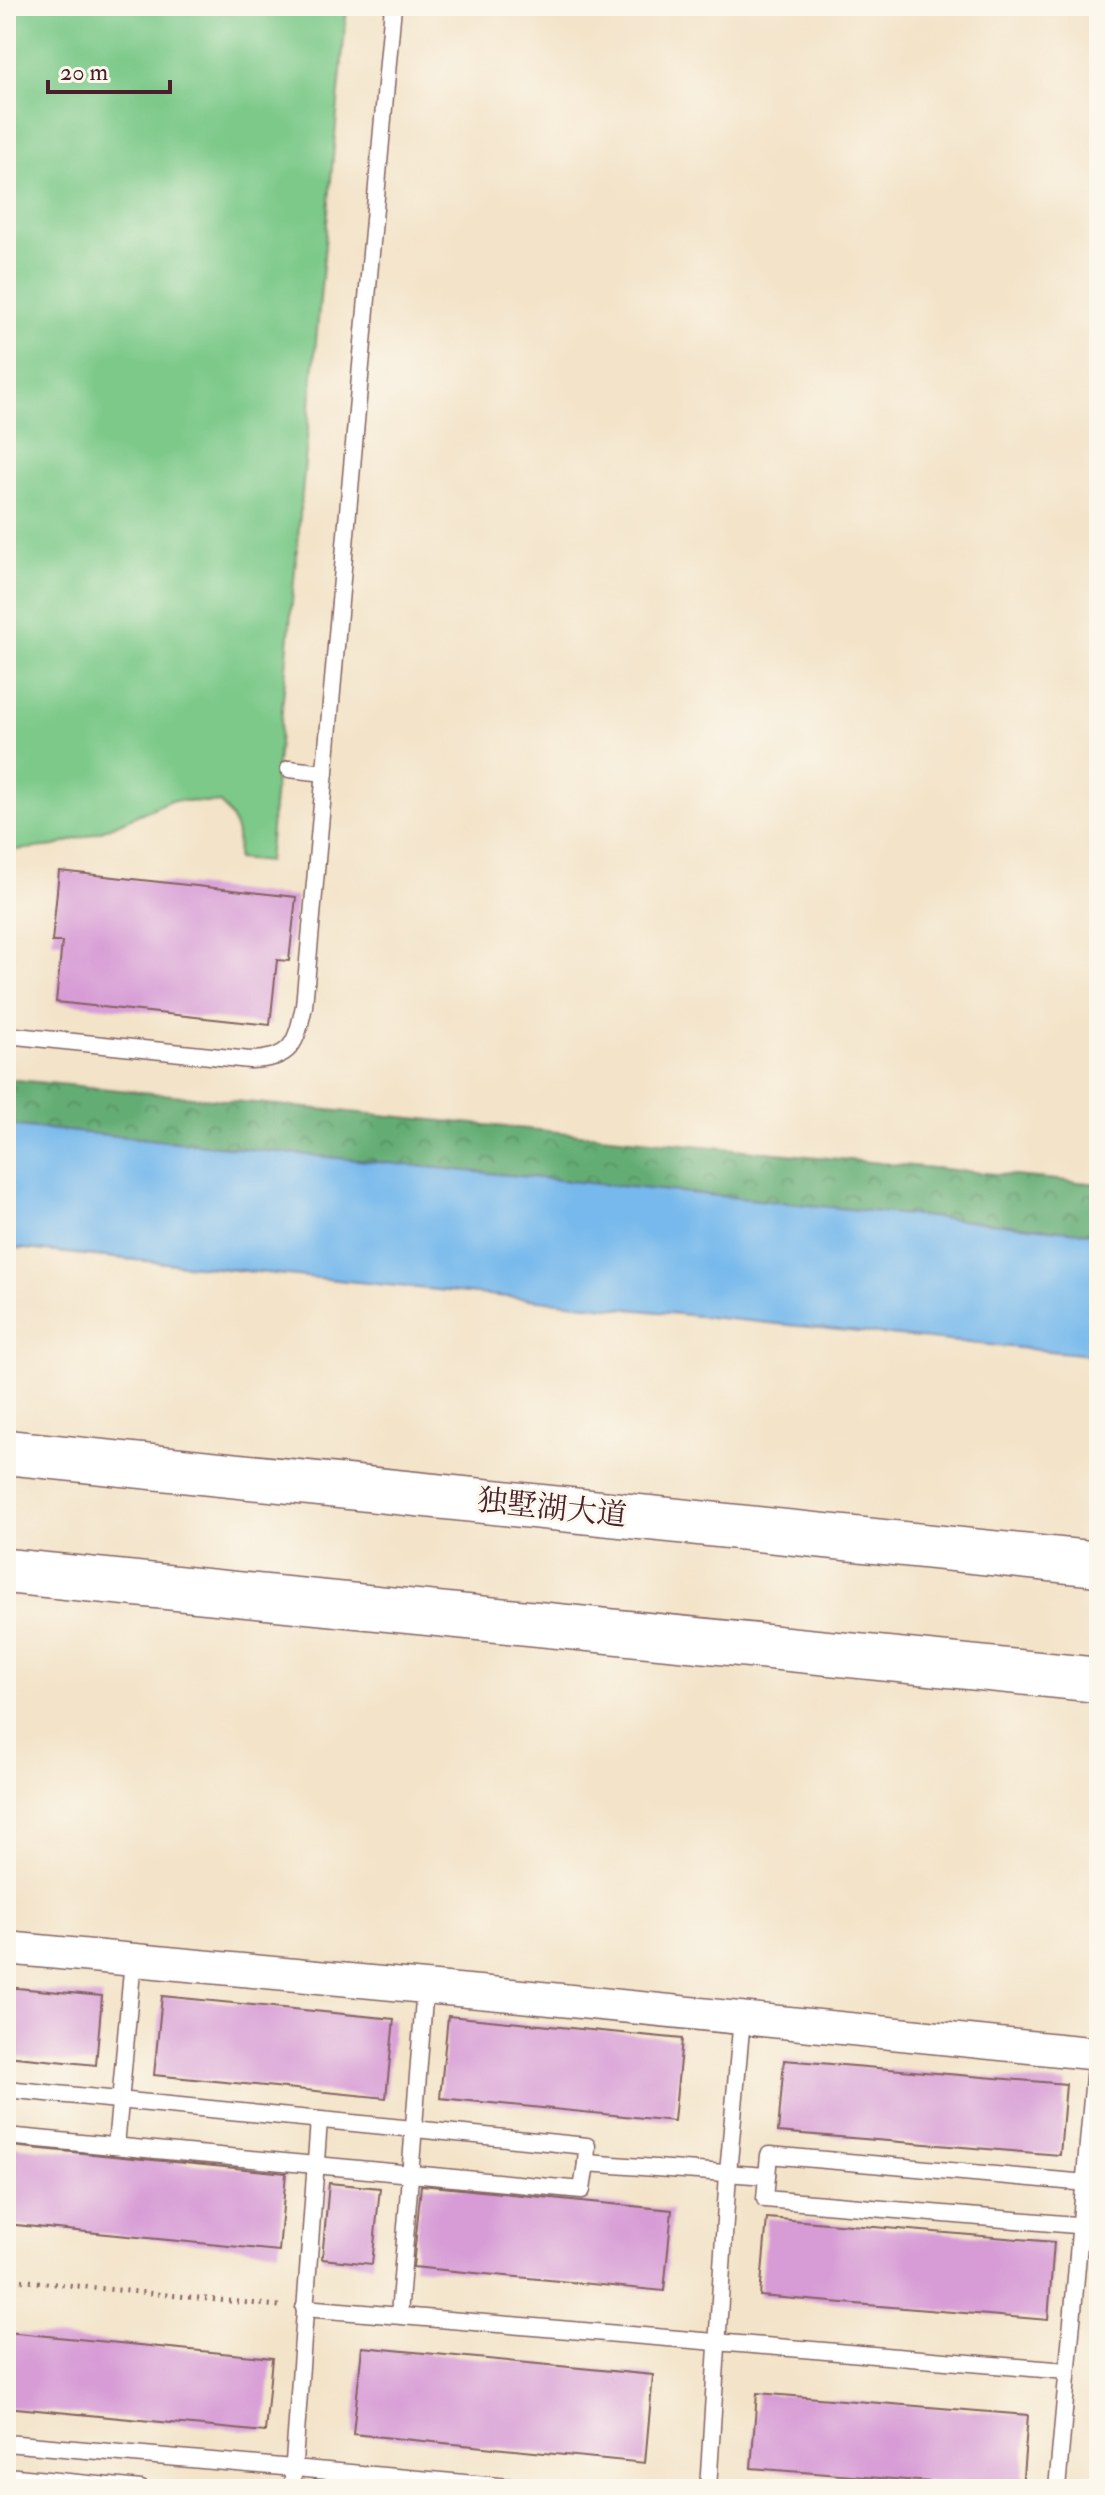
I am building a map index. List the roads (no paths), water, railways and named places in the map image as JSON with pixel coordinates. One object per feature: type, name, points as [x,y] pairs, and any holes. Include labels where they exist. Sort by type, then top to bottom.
[{"type":"main road","name":"独墅湖大道","points":[[6,1452],[1099,1564]]},
{"type":"main road","points":[[6,1571],[1099,1680]]},
{"type":"street","points":[[6,1948],[1097,2054]]},
{"type":"lane","points":[[6,1035],[250,1060],[273,1060],[289,1050],[297,1036],[304,1006],[393,6]]},
{"type":"lane","points":[[289,769],[325,773]]},
{"type":"lane","points":[[116,2146],[133,1960]]},
{"type":"lane","points":[[399,2315],[425,1987]]},
{"type":"lane","points":[[708,2489],[728,2173],[742,2018]]},
{"type":"lane","points":[[1057,2489],[1067,2371],[1091,2226],[1097,2054]]},
{"type":"lane","points":[[6,2089],[587,2146],[582,2190],[6,2136]]},
{"type":"lane","points":[[292,2489],[319,2120]]},
{"type":"lane","points":[[1091,2226],[765,2199],[769,2155],[1092,2183]]},
{"type":"lane","points":[[586,2163],[767,2176]]},
{"type":"lane","points":[[304,2308],[1067,2371]]},
{"type":"lane","points":[[6,2443],[534,2489]]},
{"type":"lane","points":[[6,2476],[141,2489]]},
{"type":"water","points":[[6,1125],[1099,1234],[1099,1356],[6,1247]]}]
